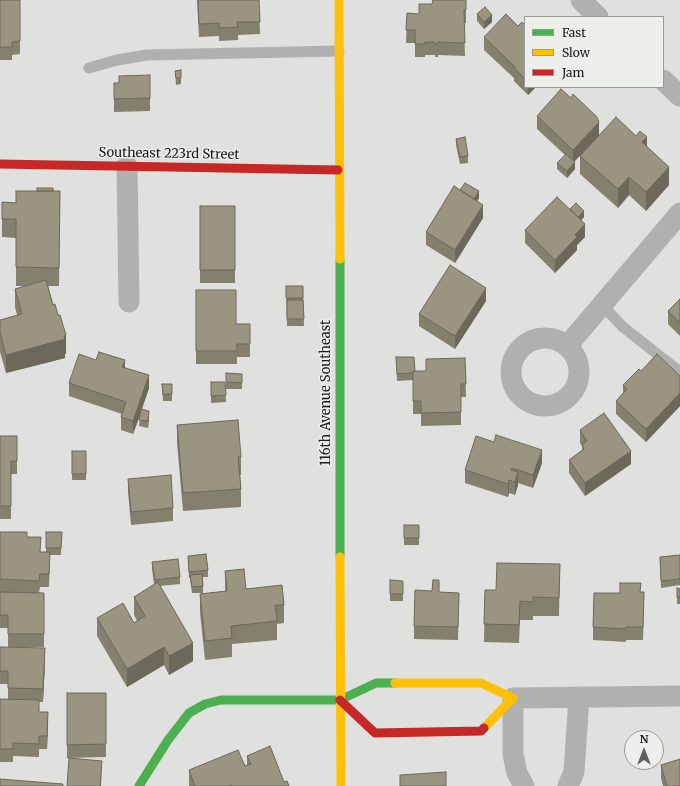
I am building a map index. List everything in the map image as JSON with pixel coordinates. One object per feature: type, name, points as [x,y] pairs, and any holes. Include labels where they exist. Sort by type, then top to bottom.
[{"type":"street","name":"116th Avenue Southeast","points":[[339,0],[338,170],[341,786]]},
{"type":"street","points":[[581,0],[597,16]]},
{"type":"street","points":[[664,81],[680,96]]},
{"type":"street","name":"Southeast 223rd Street","points":[[0,164],[338,170]]},
{"type":"street","points":[[127,166],[129,302]]},
{"type":"street","points":[[566,346],[680,213]]},
{"type":"street","points":[[140,786],[168,740],[189,714],[205,704],[221,700],[340,700],[376,683],[481,683],[513,698],[680,696]]},
{"type":"street","points":[[568,786],[574,772],[579,697]]},
{"type":"street","points":[[340,700],[374,733],[481,731],[513,698]]},
{"type":"street","points":[[513,698],[513,754],[517,773],[524,786]]},
{"type":"lane","points":[[89,68],[117,60],[147,55],[339,51]]},
{"type":"lane","points":[[602,305],[623,327],[680,372]]},
{"type":"building","points":[[0,0],[20,0],[20,41],[12,42],[12,47],[0,47]]},
{"type":"building","points":[[198,0],[259,0],[260,22],[237,22],[238,27],[219,28],[219,23],[199,24]]},
{"type":"building","points":[[433,0],[466,0],[466,10],[464,10],[465,43],[438,42],[438,44],[435,44],[435,42],[425,42],[425,44],[415,44],[415,30],[406,30],[407,13],[419,14],[419,4],[432,4]]},
{"type":"building","points":[[485,7],[492,15],[484,22],[477,14]]},
{"type":"building","points":[[506,14],[518,26],[522,22],[524,24],[524,78],[514,68],[515,67],[484,37]]},
{"type":"building","points":[[181,70],[181,78],[176,78],[175,71]]},
{"type":"building","points":[[150,75],[150,98],[114,99],[114,83],[119,83],[119,76]]},
{"type":"building","points":[[561,89],[571,98],[573,94],[597,117],[599,122],[573,150],[537,116]]},
{"type":"building","points":[[616,117],[636,136],[640,131],[647,137],[642,142],[669,167],[646,192],[629,177],[618,189],[580,156]]},
{"type":"building","points":[[465,137],[468,156],[460,157],[456,139]]},
{"type":"building","points":[[566,154],[575,162],[567,171],[557,163]]},
{"type":"building","points":[[465,183],[479,191],[474,199],[460,190]]},
{"type":"building","points":[[454,186],[483,205],[455,250],[426,232]]},
{"type":"building","points":[[37,188],[53,188],[53,191],[37,191]]},
{"type":"building","points":[[16,191],[60,191],[59,268],[16,267],[16,219],[2,219],[2,202],[16,203]]},
{"type":"building","points":[[557,197],[585,224],[575,235],[577,237],[555,260],[525,230]]},
{"type":"building","points":[[576,203],[584,211],[578,217],[570,209]]},
{"type":"building","points":[[200,206],[235,206],[235,270],[200,270]]},
{"type":"building","points":[[450,265],[486,288],[455,336],[419,314]]},
{"type":"building","points":[[46,280],[53,305],[55,304],[58,315],[60,315],[66,335],[64,336],[65,339],[6,355],[0,333],[0,320],[22,314],[15,289]]},
{"type":"building","points":[[286,286],[303,286],[303,298],[286,298]]},
{"type":"building","points":[[196,290],[236,290],[236,324],[250,324],[250,344],[237,344],[237,351],[196,351]]},
{"type":"building","points":[[680,299],[680,323],[668,311]]},
{"type":"building","points":[[287,300],[303,300],[304,319],[287,319]]},
{"type":"building","points":[[99,352],[125,360],[122,367],[149,375],[133,421],[121,417],[126,402],[69,383],[79,354],[96,360]]},
{"type":"building","points":[[657,354],[680,376],[680,393],[646,429],[616,401],[627,389],[623,385],[639,369],[641,371]]},
{"type":"building","points":[[396,357],[414,357],[415,371],[413,371],[413,373],[397,374]]},
{"type":"building","points":[[465,358],[466,384],[461,384],[461,412],[421,413],[421,401],[413,401],[413,371],[426,371],[426,359]]},
{"type":"building","points":[[226,373],[242,374],[242,383],[226,382]]},
{"type":"building","points":[[211,382],[225,382],[226,395],[211,396]]},
{"type":"building","points":[[162,384],[172,384],[172,394],[163,395]]},
{"type":"building","points":[[141,409],[149,411],[148,421],[139,420]]},
{"type":"building","points":[[604,413],[631,451],[585,483],[569,460],[584,449],[582,445],[587,441],[580,430]]},
{"type":"building","points":[[238,420],[241,457],[238,457],[241,489],[183,493],[177,425]]},
{"type":"building","points":[[496,435],[542,450],[533,475],[512,468],[511,470],[518,472],[515,482],[509,480],[508,484],[465,470],[476,436],[494,442]]},
{"type":"building","points":[[0,436],[17,436],[17,461],[11,461],[11,506],[0,506]]},
{"type":"building","points":[[72,451],[86,451],[86,474],[72,474]]},
{"type":"building","points":[[171,475],[173,508],[131,512],[128,479]]},
{"type":"building","points":[[404,525],[419,525],[419,538],[404,538]]},
{"type":"building","points":[[0,532],[27,532],[27,537],[41,537],[40,552],[50,552],[49,574],[40,574],[39,581],[0,579]]},
{"type":"building","points":[[46,532],[62,532],[61,548],[46,548]]},
{"type":"building","points":[[206,554],[208,570],[189,572],[188,556]]},
{"type":"building","points":[[680,555],[680,579],[661,581],[660,557]]},
{"type":"building","points":[[178,559],[180,577],[155,580],[152,562]]},
{"type":"building","points":[[497,563],[560,564],[559,598],[533,597],[533,602],[520,601],[519,625],[484,624],[485,590],[496,590]]},
{"type":"building","points":[[244,569],[246,589],[282,585],[284,605],[275,605],[277,621],[231,626],[232,638],[205,641],[200,594],[227,591],[225,571]]},
{"type":"building","points":[[202,574],[203,586],[192,587],[190,575]]},
{"type":"building","points":[[390,580],[403,581],[403,594],[390,594]]},
{"type":"building","points":[[433,580],[439,580],[439,592],[459,593],[458,627],[414,626],[415,590],[432,591]]},
{"type":"building","points":[[158,582],[193,643],[169,656],[164,647],[127,669],[97,618],[123,603],[134,623],[145,616],[134,597]]},
{"type":"building","points":[[620,583],[641,583],[640,592],[644,592],[643,627],[626,627],[626,629],[593,627],[594,593],[620,593]]},
{"type":"building","points":[[677,588],[680,589],[680,597],[677,597]]},
{"type":"building","points":[[0,592],[44,593],[44,634],[8,634],[8,615],[0,615]]},
{"type":"building","points":[[0,647],[45,648],[43,689],[8,688],[8,671],[0,671]]},
{"type":"building","points":[[67,693],[106,693],[106,744],[67,745]]},
{"type":"building","points":[[0,699],[39,700],[39,712],[48,712],[47,736],[39,736],[39,744],[13,743],[13,749],[0,749]]},
{"type":"building","points":[[270,746],[284,782],[287,781],[289,786],[195,786],[189,770],[238,750],[245,766],[251,764],[247,756]]},
{"type":"building","points":[[69,758],[102,761],[100,786],[67,786]]},
{"type":"building","points":[[680,759],[680,786],[667,786],[662,770],[664,770],[664,764]]},
{"type":"building","points":[[446,772],[446,786],[400,786],[400,775]]},
{"type":"building","points":[[0,779],[63,784],[63,786],[0,786]]},
{"type":"traffic: fast","points":[[340,259],[340,557]]},
{"type":"traffic: fast","points":[[139,786],[168,740],[189,713],[205,704],[221,700],[340,700],[376,683],[395,683]]},
{"type":"traffic: slow","points":[[339,0],[340,259]]},
{"type":"traffic: slow","points":[[340,557],[341,786]]},
{"type":"traffic: slow","points":[[395,683],[481,683],[513,698],[484,728]]},
{"type":"traffic: jam","points":[[0,164],[338,170]]},
{"type":"traffic: jam","points":[[340,700],[375,733],[481,731],[484,728]]}]
